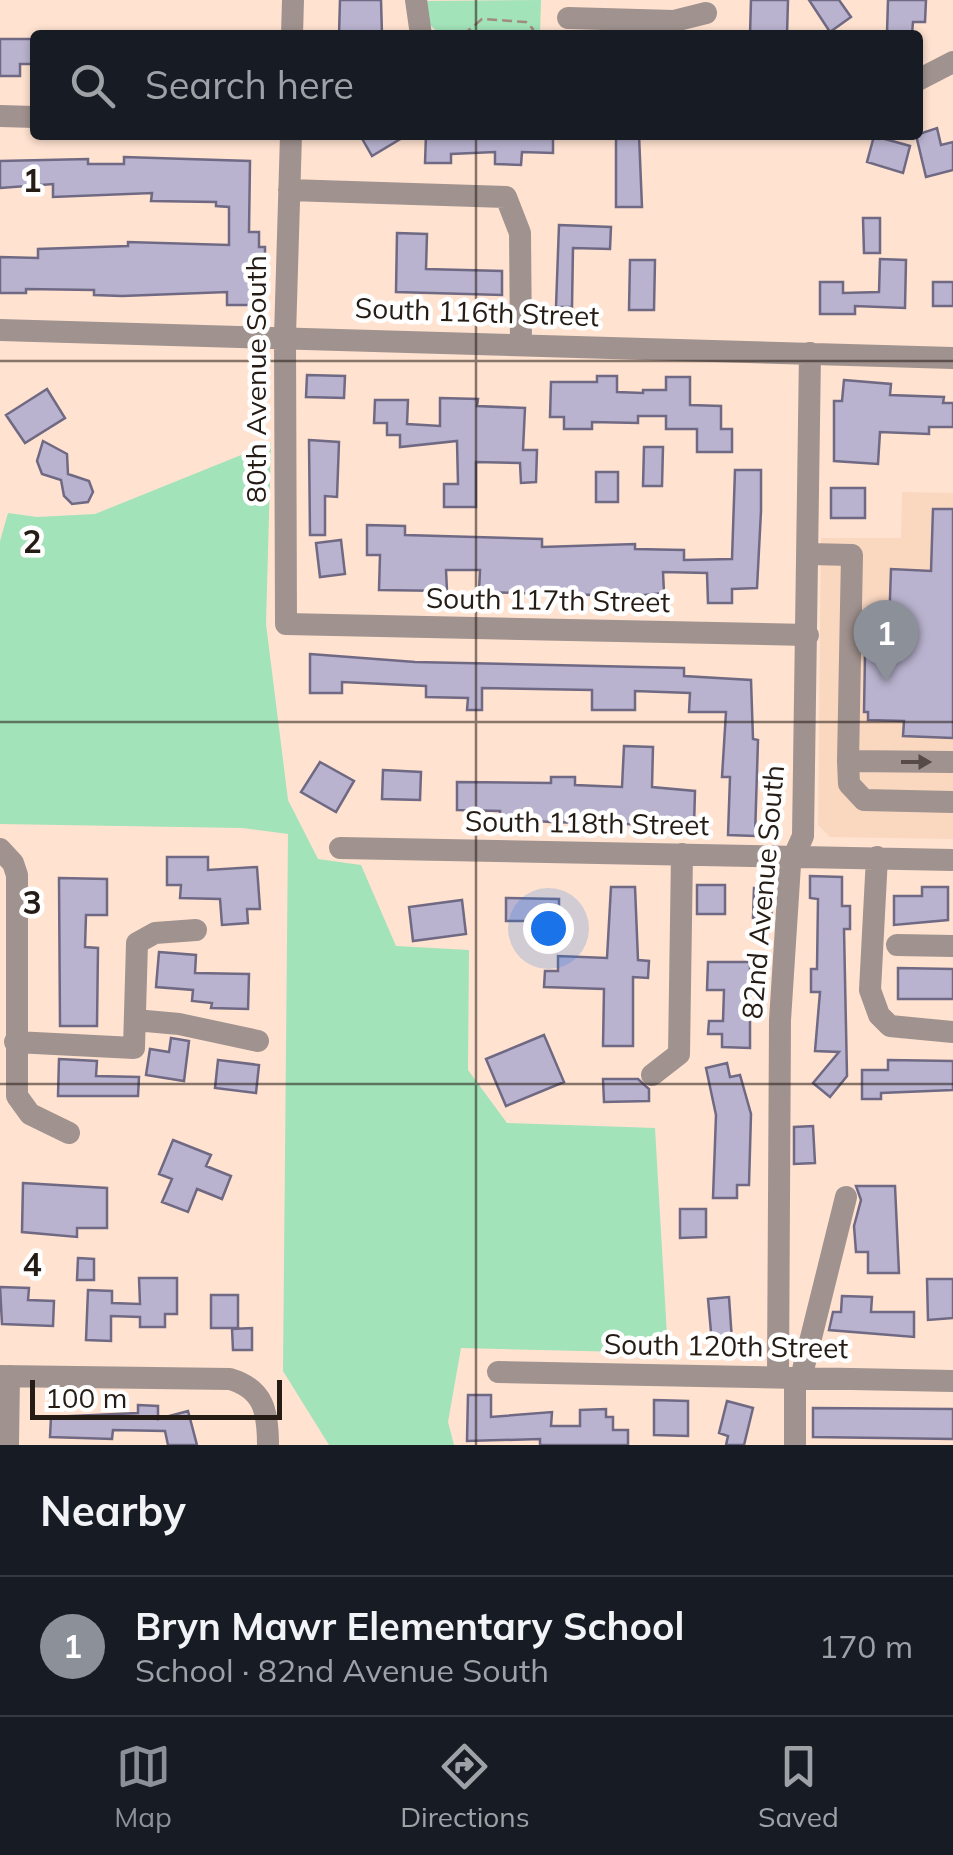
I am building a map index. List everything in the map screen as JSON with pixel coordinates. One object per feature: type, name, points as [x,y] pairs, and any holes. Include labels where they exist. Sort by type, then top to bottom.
[{"type":"street","points":[[292,30],[293,0]]},
{"type":"street","points":[[416,0],[420,30]]},
{"type":"street","points":[[568,18],[674,20],[699,6]]},
{"type":"street","points":[[923,78],[952,64]]},
{"type":"street","points":[[0,116],[30,117]]},
{"type":"street","name":"80th Avenue South","points":[[286,624],[285,336],[291,140]]},
{"type":"street","points":[[289,190],[506,198],[520,234],[520,344]]},
{"type":"street","name":"South 116th Street","points":[[0,330],[953,358]]},
{"type":"street","name":"82nd Avenue South","points":[[795,1445],[780,1020],[792,857],[803,836],[810,353]]},
{"type":"street","points":[[809,554],[852,555],[848,784],[864,800],[953,802]]},
{"type":"street","name":"South 117th Street","points":[[286,624],[808,635]]},
{"type":"street","points":[[848,761],[953,762]]},
{"type":"street","name":"South 118th Street","points":[[340,848],[953,860]]},
{"type":"street","points":[[3,852],[17,876],[14,1073],[20,1103],[30,1114],[68,1133]]},
{"type":"street","points":[[652,1076],[679,1054],[682,854]]},
{"type":"street","points":[[876,857],[870,990],[883,1020],[890,1026],[918,1032],[953,1032]]},
{"type":"street","points":[[15,1042],[134,1048],[138,943],[155,932],[196,930]]},
{"type":"street","points":[[896,946],[953,946]]},
{"type":"street","points":[[135,1020],[258,1041]]},
{"type":"street","points":[[791,1378],[846,1197]]},
{"type":"street","name":"South 120th Street","points":[[498,1372],[953,1381]]},
{"type":"street","points":[[8,1445],[4,1376],[230,1379],[249,1385],[261,1398],[268,1420],[268,1445]]},
{"type":"path","points":[[469,30],[482,19],[526,22],[532,30]]},
{"type":"shaded area","points":[[902,492],[953,493],[953,839],[830,837],[818,825],[821,538],[901,538]]},
{"type":"green space","points":[[541,0],[540,30],[436,30],[429,24],[425,1]]},
{"type":"green space","points":[[271,443],[266,624],[288,800],[318,859],[361,865],[396,946],[469,950],[468,1070],[507,1123],[655,1128],[668,1353],[461,1348],[448,1422],[454,1445],[329,1445],[283,1371],[288,834],[242,828],[0,824],[0,541],[8,513],[37,517],[95,514]]},
{"type":"building","points":[[340,0],[381,0],[382,30],[339,30]]},
{"type":"building","points":[[751,0],[788,0],[787,30],[750,30]]},
{"type":"building","points":[[809,0],[839,0],[851,17],[829,30]]},
{"type":"building","points":[[888,0],[926,0],[925,22],[913,22],[912,30],[887,30]]},
{"type":"building","points":[[0,39],[30,39],[30,64],[20,64],[20,76],[0,76]]},
{"type":"building","points":[[937,128],[941,145],[953,142],[953,170],[926,177],[917,140],[923,140],[923,133]]},
{"type":"building","points":[[363,140],[399,140],[372,156]]},
{"type":"building","points":[[426,140],[553,140],[553,153],[522,152],[521,165],[495,164],[495,152],[451,154],[451,163],[425,163]]},
{"type":"building","points":[[616,140],[639,140],[642,207],[616,207]]},
{"type":"building","points":[[873,140],[910,146],[903,173],[867,162]]},
{"type":"building","points":[[124,157],[250,161],[249,232],[259,232],[259,247],[265,247],[265,263],[254,263],[254,305],[227,305],[227,292],[122,296],[94,295],[94,290],[26,289],[26,293],[0,293],[0,257],[38,258],[38,249],[128,246],[128,242],[229,245],[229,207],[216,206],[216,202],[151,201],[152,193],[53,197],[53,184],[0,188],[0,161],[88,159],[88,164],[124,164]]},
{"type":"building","points":[[863,218],[880,218],[880,253],[864,253]]},
{"type":"building","points":[[559,225],[611,227],[610,249],[573,248],[572,307],[556,307]]},
{"type":"building","points":[[397,233],[427,234],[426,269],[502,271],[502,295],[396,292]]},
{"type":"building","points":[[880,259],[906,260],[905,308],[855,306],[855,314],[820,314],[820,282],[843,282],[843,293],[879,292]]},
{"type":"building","points":[[630,260],[655,260],[654,310],[629,310]]},
{"type":"building","points":[[933,282],[953,282],[953,306],[933,306]]},
{"type":"building","points":[[307,375],[345,376],[344,398],[306,397]]},
{"type":"building","points":[[597,376],[617,376],[617,392],[643,393],[666,390],[666,377],[690,377],[690,405],[721,406],[721,429],[732,429],[732,452],[697,452],[697,429],[666,429],[666,416],[638,416],[638,423],[592,422],[592,429],[564,429],[564,417],[550,417],[551,382],[597,382]]},
{"type":"building","points":[[844,380],[891,384],[890,395],[944,397],[943,403],[953,403],[953,427],[929,427],[929,434],[880,432],[878,464],[834,461],[834,401],[842,401]]},
{"type":"building","points":[[47,389],[65,418],[25,443],[6,415]]},
{"type":"building","points":[[440,398],[478,399],[477,406],[525,408],[523,450],[537,450],[536,482],[521,483],[520,463],[476,462],[476,507],[444,507],[444,484],[458,484],[457,441],[400,447],[400,435],[387,435],[387,423],[374,423],[375,400],[408,400],[407,424],[440,426]]},
{"type":"building","points":[[309,440],[339,442],[337,497],[325,496],[325,535],[310,535]]},
{"type":"building","points":[[43,441],[67,454],[68,474],[89,481],[93,492],[88,502],[72,504],[64,496],[61,480],[42,474],[37,461]]},
{"type":"building","points":[[644,447],[663,447],[662,486],[643,486]]},
{"type":"building","points":[[735,470],[761,470],[761,511],[757,588],[732,589],[732,603],[708,603],[707,573],[663,572],[664,593],[635,596],[479,592],[480,570],[446,570],[447,591],[379,590],[380,555],[367,555],[367,525],[405,526],[405,535],[542,539],[542,547],[635,544],[635,549],[684,550],[684,560],[732,559]]},
{"type":"building","points":[[596,472],[618,472],[618,502],[596,502]]},
{"type":"building","points":[[831,488],[865,488],[865,518],[831,518]]},
{"type":"building","points":[[933,509],[953,509],[953,738],[903,736],[904,721],[868,720],[868,712],[864,712],[865,656],[888,656],[891,569],[931,571]]},
{"type":"building","points":[[341,540],[345,574],[320,577],[316,543]]},
{"type":"building","points":[[310,654],[415,662],[684,668],[684,676],[751,680],[753,739],[758,740],[755,836],[728,835],[730,777],[722,777],[726,712],[689,712],[690,693],[635,691],[635,710],[592,710],[592,690],[482,688],[482,710],[467,710],[468,698],[426,697],[426,686],[342,682],[342,693],[310,693]]},
{"type":"building","points":[[624,746],[653,747],[652,787],[695,791],[694,826],[550,822],[500,818],[500,811],[457,810],[457,782],[551,783],[551,777],[575,777],[575,785],[622,787]]},
{"type":"building","points":[[320,762],[354,781],[336,812],[301,792]]},
{"type":"building","points":[[383,770],[421,772],[420,800],[382,799]]},
{"type":"building","points":[[167,857],[208,857],[208,870],[257,867],[260,909],[247,909],[248,923],[222,925],[220,899],[180,898],[181,885],[167,885]]},
{"type":"building","points":[[810,876],[842,877],[842,906],[850,906],[850,929],[844,929],[847,1076],[830,1097],[813,1083],[839,1052],[815,1051],[820,992],[811,992],[811,969],[817,969],[818,899],[810,898]]},
{"type":"building","points":[[59,878],[107,879],[107,915],[86,915],[85,947],[98,948],[97,1026],[60,1026]]},
{"type":"building","points":[[697,885],[725,885],[725,914],[697,914]]},
{"type":"building","points":[[611,887],[635,887],[638,960],[649,961],[648,978],[633,977],[633,1046],[603,1046],[604,989],[544,987],[545,971],[558,971],[558,956],[607,958]]},
{"type":"building","points":[[922,887],[948,887],[948,920],[894,925],[894,896],[922,896]]},
{"type":"building","points":[[754,888],[773,889],[771,920],[753,918]]},
{"type":"building","points":[[506,898],[559,899],[559,921],[506,921]]},
{"type":"building","points":[[462,900],[466,934],[413,941],[409,907]]},
{"type":"building","points":[[159,952],[196,955],[195,973],[249,974],[248,1009],[211,1008],[212,1003],[192,1001],[193,990],[156,987]]},
{"type":"building","points":[[708,962],[750,962],[750,1048],[722,1047],[722,1034],[708,1034],[709,1021],[723,1021],[724,990],[707,990]]},
{"type":"building","points":[[898,968],[953,969],[953,999],[898,999]]},
{"type":"building","points":[[544,1035],[564,1082],[506,1106],[486,1059]]},
{"type":"building","points":[[171,1038],[189,1041],[184,1081],[146,1075],[150,1049],[169,1052]]},
{"type":"building","points":[[59,1059],[97,1061],[96,1076],[139,1077],[138,1096],[58,1096]]},
{"type":"building","points":[[218,1060],[259,1065],[256,1093],[215,1088]]},
{"type":"building","points":[[888,1060],[953,1061],[953,1090],[881,1093],[881,1099],[862,1099],[862,1070],[888,1070]]},
{"type":"building","points":[[727,1063],[730,1077],[740,1075],[751,1114],[749,1185],[737,1185],[737,1198],[713,1198],[716,1115],[706,1068]]},
{"type":"building","points":[[603,1079],[638,1079],[649,1089],[649,1101],[604,1102]]},
{"type":"building","points":[[813,1126],[815,1163],[794,1164],[794,1127]]},
{"type":"building","points":[[173,1140],[211,1155],[206,1166],[231,1176],[222,1199],[197,1189],[188,1212],[162,1202],[172,1179],[159,1174]]},
{"type":"building","points":[[23,1183],[107,1188],[107,1228],[77,1228],[77,1237],[22,1232]]},
{"type":"building","points":[[856,1186],[895,1186],[899,1273],[868,1273],[868,1252],[856,1252],[854,1226],[861,1200]]},
{"type":"building","points":[[680,1209],[706,1209],[706,1237],[680,1238]]},
{"type":"building","points":[[78,1258],[94,1259],[94,1280],[77,1280]]},
{"type":"building","points":[[139,1278],[177,1278],[177,1314],[165,1314],[165,1327],[140,1327],[140,1317],[111,1316],[111,1341],[86,1340],[88,1290],[112,1291],[112,1303],[140,1304]]},
{"type":"building","points":[[927,1279],[953,1279],[953,1318],[928,1320]]},
{"type":"building","points":[[0,1287],[29,1288],[28,1300],[54,1301],[53,1326],[2,1324]]},
{"type":"building","points":[[211,1295],[238,1295],[238,1328],[211,1328]]},
{"type":"building","points":[[842,1296],[872,1297],[871,1312],[914,1312],[914,1337],[829,1330],[833,1312],[841,1312]]},
{"type":"building","points":[[729,1297],[732,1341],[712,1343],[708,1299]]},
{"type":"building","points":[[252,1328],[252,1350],[233,1350],[232,1329]]},
{"type":"building","points":[[468,1395],[491,1395],[491,1417],[552,1412],[551,1426],[580,1426],[580,1410],[606,1409],[606,1417],[613,1417],[613,1430],[628,1430],[628,1445],[540,1445],[540,1439],[467,1441]]},
{"type":"building","points":[[654,1400],[688,1401],[688,1436],[654,1435]]},
{"type":"building","points":[[727,1401],[753,1408],[744,1445],[726,1445],[728,1436],[719,1433]]},
{"type":"building","points":[[138,1405],[158,1406],[158,1419],[188,1411],[197,1445],[168,1445],[165,1431],[113,1430],[112,1439],[50,1437],[51,1417],[138,1413]]},
{"type":"building","points":[[813,1408],[953,1409],[953,1439],[813,1437]]},
{"type":"place","name":"Bryn Mawr Elementary School","points":[[886,682]]}]
